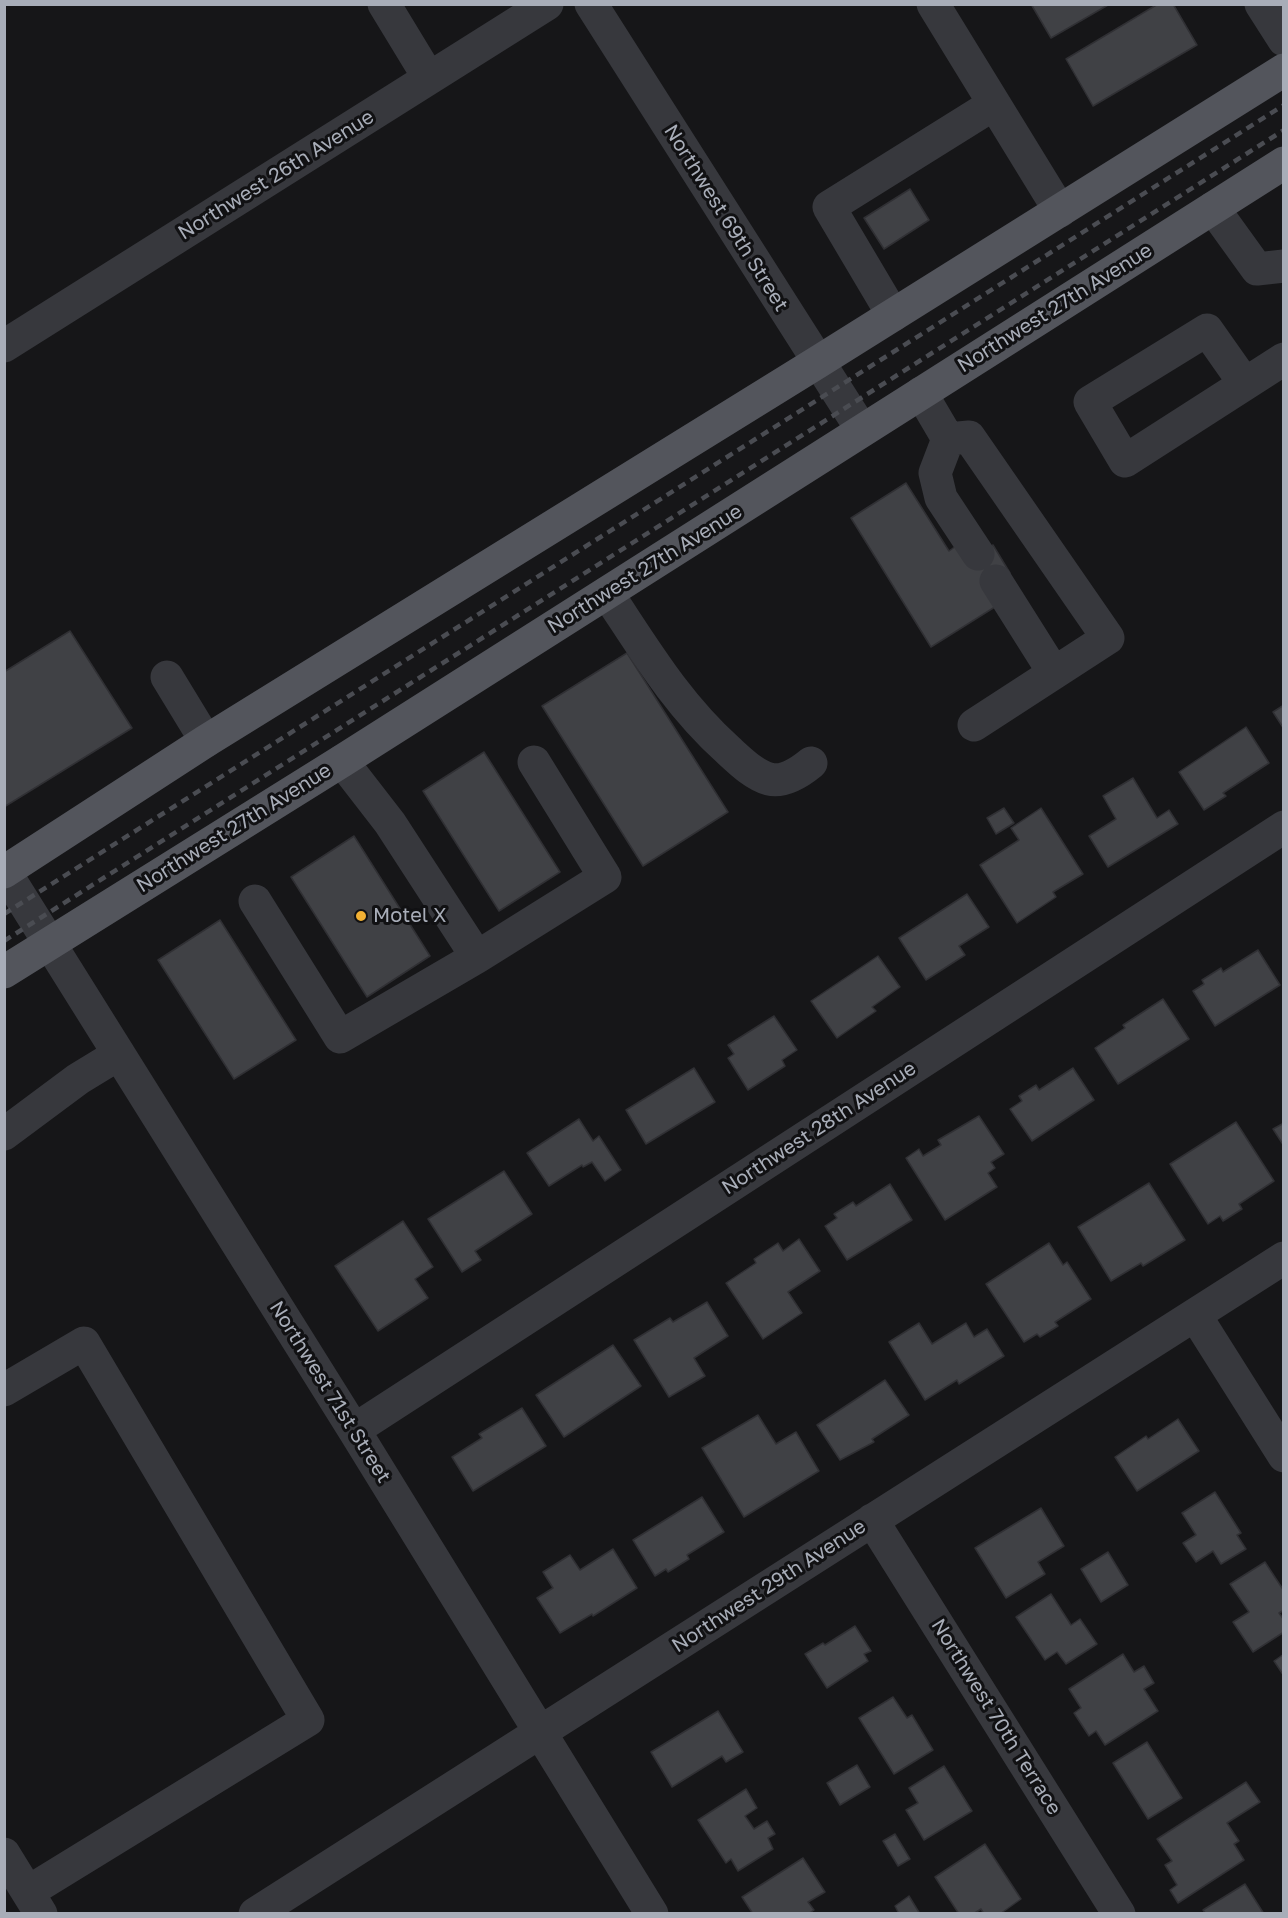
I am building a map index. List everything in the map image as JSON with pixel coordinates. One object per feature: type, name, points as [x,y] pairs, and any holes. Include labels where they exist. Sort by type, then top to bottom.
[{"type":"main road","points":[[5,872],[206,741],[1284,70]]},
{"type":"main road","name":"Northwest 27th Avenue","points":[[4,972],[342,761],[1284,163]]},
{"type":"street","points":[[384,4],[429,78]]},
{"type":"street","name":"Northwest 26th Avenue","points":[[4,346],[547,4]]},
{"type":"street","name":"Northwest 69th Street","points":[[591,4],[862,430]]},
{"type":"street","points":[[1261,4],[1284,40]]},
{"type":"street","points":[[943,8],[994,104],[1060,211]]},
{"type":"street","points":[[893,315],[829,207],[994,104]]},
{"type":"street","points":[[1213,208],[1257,269],[1284,266]]},
{"type":"street","points":[[1245,384],[1284,359]]},
{"type":"street","points":[[921,393],[948,438]]},
{"type":"street","points":[[948,438],[969,437],[1108,638],[974,725]]},
{"type":"street","points":[[948,438],[935,473],[941,498],[978,554]]},
{"type":"street","points":[[996,581],[1054,673]]},
{"type":"street","points":[[607,592],[678,699],[715,739],[747,768],[771,780],[796,775],[811,763]]},
{"type":"street","points":[[167,677],[206,741]]},
{"type":"street","points":[[342,761],[390,823],[477,957]]},
{"type":"street","points":[[255,901],[340,1036],[477,957],[605,877],[534,762]]},
{"type":"street","name":"Northwest 28th Avenue","points":[[354,1430],[1284,826]]},
{"type":"street","name":"Northwest 71st Street","points":[[5,872],[354,1430],[652,1914]]},
{"type":"street","points":[[4,1134],[78,1079],[119,1054]]},
{"type":"street","name":"Northwest 29th Avenue","points":[[255,1914],[1284,1258]]},
{"type":"street","points":[[1195,1315],[1284,1456]]},
{"type":"street","points":[[4,1390],[84,1343],[308,1720],[35,1903],[4,1854]]},
{"type":"street","name":"Northwest 70th Terrace","points":[[872,1520],[1119,1914]]},
{"type":"building","points":[[1031,4],[1108,4],[1108,5],[1051,38]]},
{"type":"building","points":[[1158,4],[1173,4],[1197,45],[1093,106],[1066,59]]},
{"type":"building","points":[[910,189],[929,220],[884,249],[864,218]]},
{"type":"building","points":[[906,483],[949,551],[956,546],[966,562],[993,545],[1010,573],[998,605],[931,647],[851,518]]},
{"type":"building","points":[[70,631],[132,728],[4,807],[4,672]]},
{"type":"building","points":[[627,653],[728,812],[643,866],[542,706]]},
{"type":"building","points":[[1284,705],[1284,729],[1273,712]]},
{"type":"building","points":[[1246,727],[1269,763],[1223,793],[1226,796],[1204,810],[1179,772]]},
{"type":"building","points":[[484,752],[560,872],[499,911],[423,791]]},
{"type":"building","points":[[1133,778],[1157,818],[1169,810],[1178,824],[1108,867],[1089,836],[1116,819],[1103,796]]},
{"type":"building","points":[[1004,808],[1014,823],[996,834],[987,818]]},
{"type":"building","points":[[1041,808],[1083,874],[1053,892],[1056,897],[1017,923],[980,865],[1019,840],[1011,828]]},
{"type":"building","name":"Motel X","points":[[354,836],[430,956],[367,997],[291,877]]},
{"type":"building","points":[[967,894],[989,927],[959,946],[965,955],[926,980],[899,938]]},
{"type":"building","points":[[220,920],[296,1040],[234,1079],[158,960]]},
{"type":"building","points":[[1258,950],[1280,985],[1215,1026],[1193,991],[1204,984],[1202,980],[1221,968],[1223,972]]},
{"type":"building","points":[[878,956],[900,987],[872,1007],[876,1011],[837,1038],[811,1001]]},
{"type":"building","points":[[1163,999],[1189,1039],[1118,1084],[1095,1048],[1125,1028],[1123,1025]]},
{"type":"building","points":[[774,1016],[797,1050],[782,1060],[785,1066],[748,1090],[728,1058],[734,1054],[728,1045]]},
{"type":"building","points":[[694,1068],[715,1102],[646,1144],[626,1110]]},
{"type":"building","points":[[1073,1068],[1094,1100],[1032,1141],[1010,1109],[1022,1101],[1019,1096],[1036,1085],[1039,1090]]},
{"type":"building","points":[[979,1116],[1004,1154],[991,1162],[995,1168],[988,1173],[997,1187],[945,1220],[906,1158],[919,1149],[923,1156],[941,1145],[938,1140]]},
{"type":"building","points":[[579,1119],[593,1141],[599,1136],[621,1170],[605,1181],[592,1162],[583,1167],[582,1165],[549,1186],[527,1153]]},
{"type":"building","points":[[1236,1122],[1274,1181],[1239,1204],[1242,1209],[1223,1221],[1220,1216],[1208,1224],[1170,1164]]},
{"type":"building","points":[[1284,1123],[1284,1146],[1273,1129]]},
{"type":"building","points":[[504,1171],[532,1214],[475,1251],[481,1260],[462,1272],[428,1219]]},
{"type":"building","points":[[1149,1183],[1185,1240],[1143,1266],[1141,1263],[1111,1281],[1078,1227]]},
{"type":"building","points":[[890,1184],[912,1220],[847,1260],[825,1226],[837,1218],[834,1214],[853,1202],[856,1206]]},
{"type":"building","points":[[403,1221],[433,1267],[415,1279],[428,1298],[378,1331],[335,1266]]},
{"type":"building","points":[[799,1239],[820,1271],[788,1292],[802,1313],[763,1339],[726,1283],[756,1263],[754,1259],[778,1243],[783,1251]]},
{"type":"building","points":[[1049,1243],[1063,1265],[1067,1262],[1091,1299],[1055,1322],[1058,1326],[1040,1337],[1037,1334],[1024,1342],[986,1284]]},
{"type":"building","points":[[707,1302],[728,1336],[694,1358],[705,1376],[669,1397],[634,1340],[670,1318],[673,1322]]},
{"type":"building","points":[[919,1323],[932,1344],[966,1323],[974,1337],[987,1329],[1004,1356],[959,1384],[957,1380],[925,1400],[889,1342]]},
{"type":"building","points":[[613,1345],[641,1386],[564,1437],[536,1395]]},
{"type":"building","points":[[885,1380],[909,1415],[872,1439],[874,1442],[840,1460],[817,1425]]},
{"type":"building","points":[[522,1408],[546,1446],[473,1491],[452,1457],[482,1438],[479,1434]]},
{"type":"building","points":[[758,1415],[776,1444],[796,1432],[819,1471],[744,1517],[702,1448]]},
{"type":"building","points":[[1178,1419],[1199,1451],[1137,1491],[1115,1457],[1146,1436],[1148,1439]]},
{"type":"building","points":[[1215,1492],[1241,1533],[1237,1535],[1246,1549],[1221,1564],[1213,1551],[1196,1562],[1183,1543],[1196,1535],[1182,1513]]},
{"type":"building","points":[[702,1497],[724,1532],[687,1555],[689,1559],[668,1572],[666,1569],[655,1576],[633,1540]]},
{"type":"building","points":[[1041,1508],[1064,1546],[1038,1562],[1045,1574],[1006,1598],[975,1548]]},
{"type":"building","points":[[613,1549],[637,1588],[593,1616],[592,1614],[560,1633],[537,1598],[553,1588],[543,1572],[570,1555],[580,1570]]},
{"type":"building","points":[[1108,1552],[1128,1585],[1101,1602],[1081,1569]]},
{"type":"building","points":[[1265,1562],[1284,1591],[1284,1610],[1279,1613],[1284,1620],[1284,1632],[1253,1652],[1233,1622],[1249,1612],[1230,1584]]},
{"type":"building","points":[[1051,1594],[1071,1625],[1080,1619],[1097,1644],[1066,1664],[1057,1652],[1045,1660],[1016,1617]]},
{"type":"building","points":[[855,1626],[871,1651],[864,1654],[868,1661],[827,1688],[805,1654],[823,1643],[825,1645]]},
{"type":"building","points":[[1123,1654],[1134,1672],[1144,1666],[1154,1683],[1144,1689],[1158,1711],[1105,1745],[1096,1731],[1089,1736],[1074,1713],[1081,1708],[1069,1689]]},
{"type":"building","points":[[1284,1654],[1284,1676],[1274,1661]]},
{"type":"building","points":[[893,1697],[907,1718],[912,1715],[933,1750],[894,1774],[859,1718]]},
{"type":"building","points":[[718,1711],[743,1752],[726,1762],[722,1756],[672,1787],[651,1752]]},
{"type":"building","points":[[1147,1742],[1182,1798],[1148,1819],[1113,1763]]},
{"type":"building","points":[[857,1765],[870,1787],[840,1805],[827,1783]]},
{"type":"building","points":[[944,1766],[972,1811],[924,1840],[906,1810],[918,1803],[909,1788]]},
{"type":"building","points":[[1246,1782],[1260,1802],[1227,1823],[1239,1841],[1234,1844],[1244,1860],[1178,1903],[1170,1890],[1177,1885],[1165,1865],[1172,1861],[1157,1839]]},
{"type":"building","points":[[746,1789],[757,1808],[745,1816],[754,1829],[767,1821],[775,1834],[768,1838],[773,1849],[738,1871],[731,1859],[726,1863],[698,1820]]},
{"type":"building","points":[[895,1834],[910,1859],[898,1866],[883,1841]]},
{"type":"building","points":[[985,1844],[1021,1899],[1000,1914],[984,1914],[981,1909],[973,1914],[959,1914],[935,1877]]},
{"type":"building","points":[[803,1858],[825,1892],[808,1902],[814,1910],[808,1914],[753,1914],[742,1897]]},
{"type":"building","points":[[1245,1884],[1264,1914],[1206,1914],[1203,1910]]},
{"type":"building","points":[[909,1896],[920,1914],[899,1914],[895,1906]]},
{"type":"railway","points":[[4,914],[1284,105]]},
{"type":"railway","points":[[4,941],[1284,130]]},
{"type":"place","name":"Motel X","points":[[361,916]]}]
